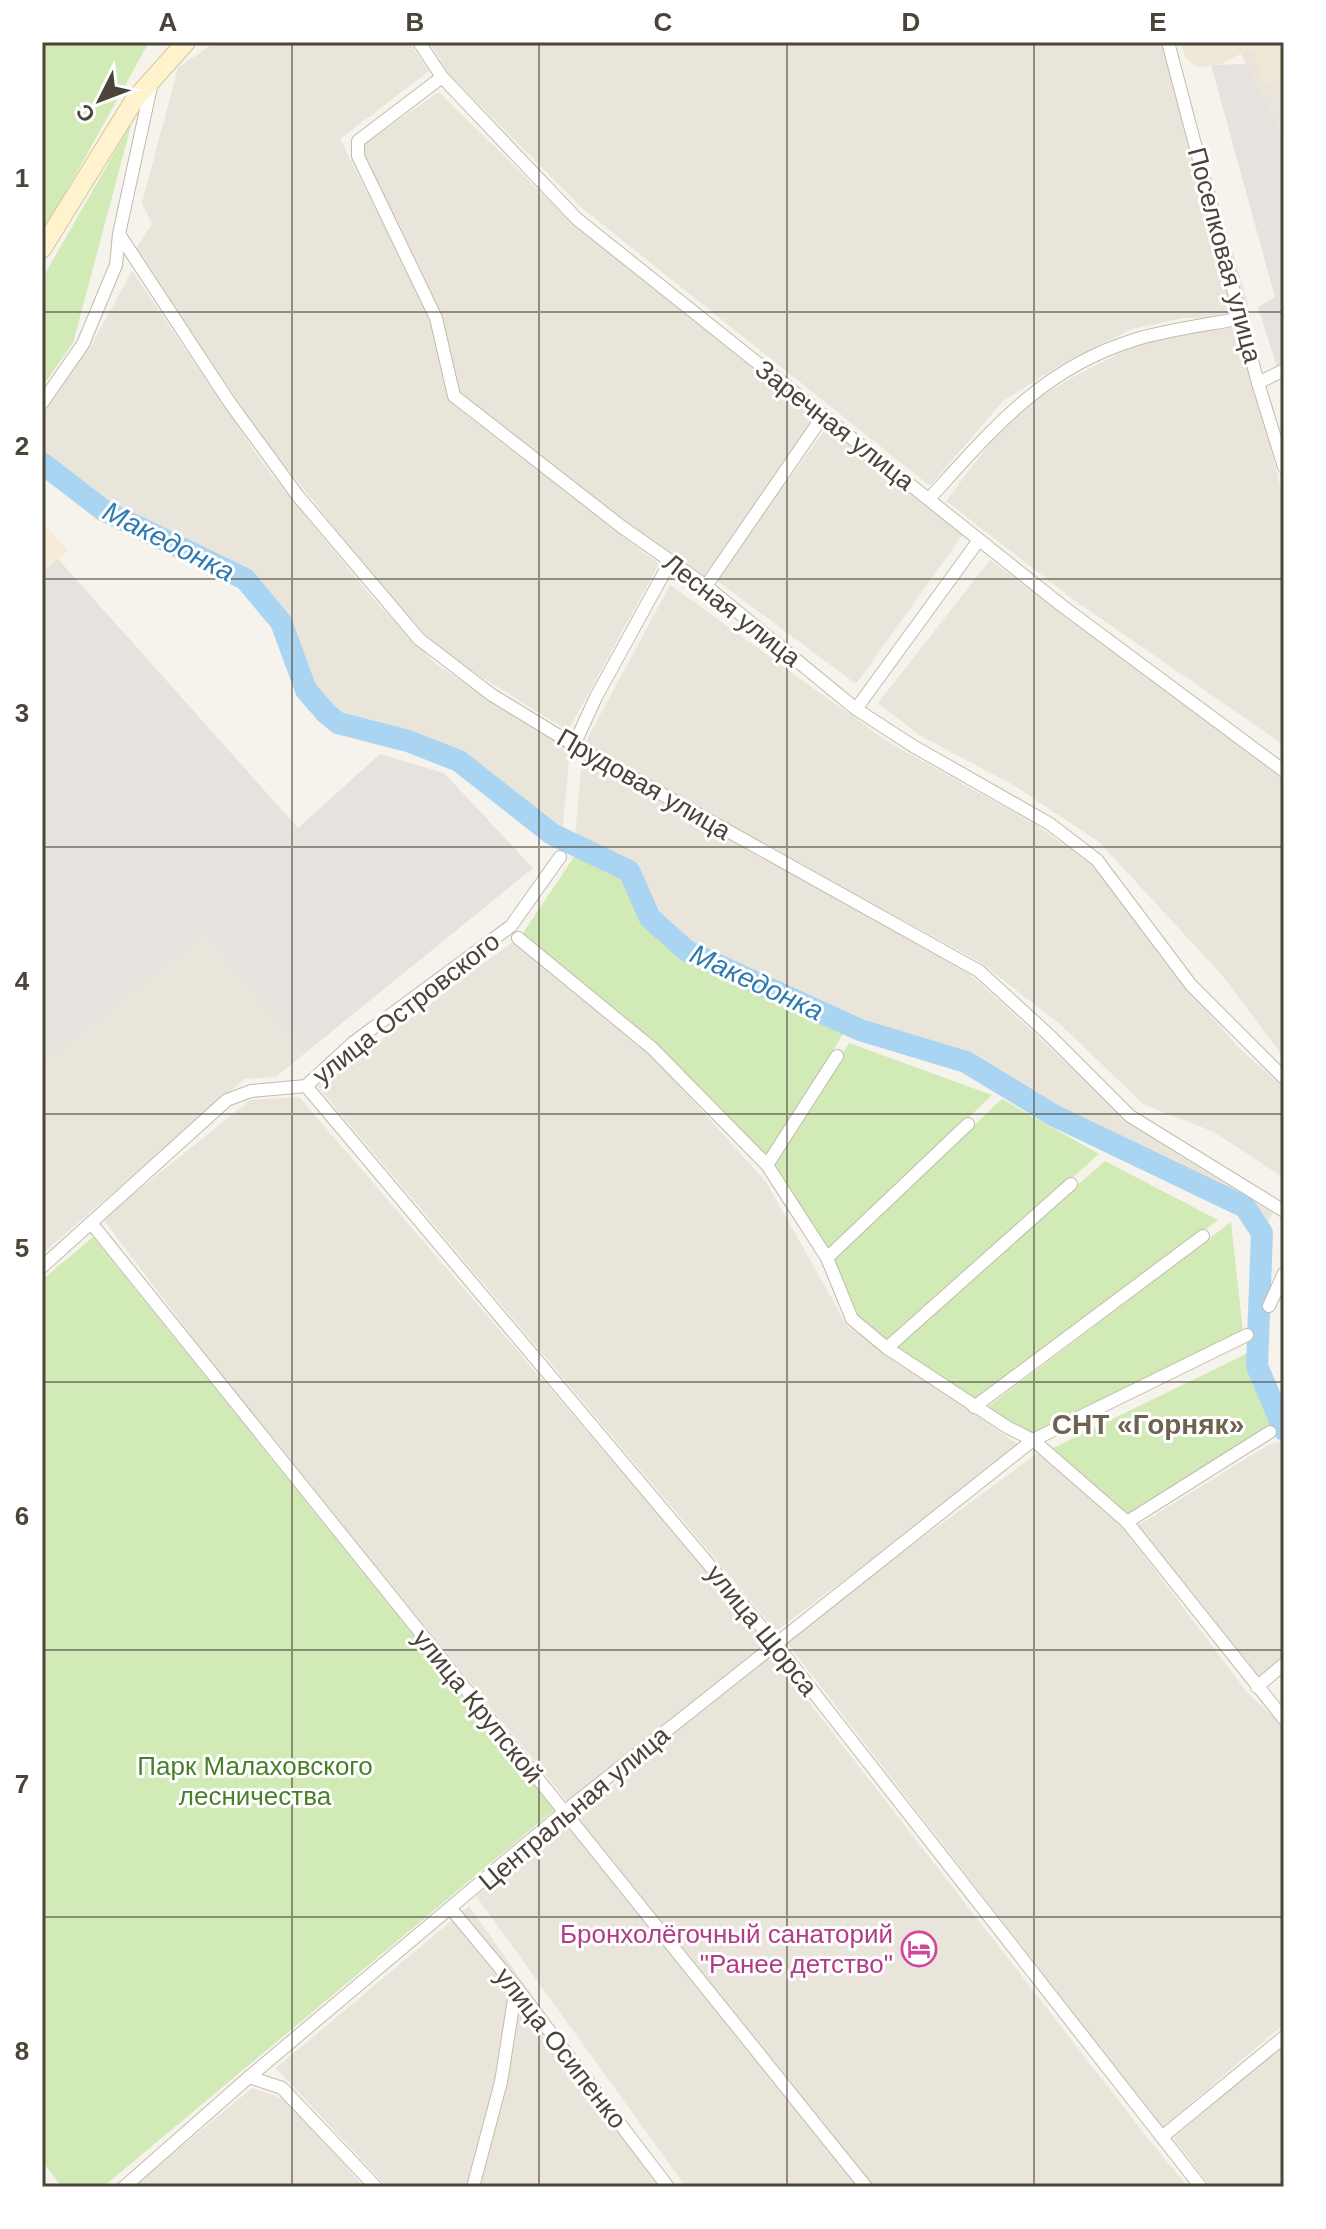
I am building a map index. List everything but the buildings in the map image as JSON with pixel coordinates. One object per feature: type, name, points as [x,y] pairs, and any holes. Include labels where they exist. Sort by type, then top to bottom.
[{"type":"main road","points":[[42,249],[154,75],[186,42]]},
{"type":"street","name":"Заречная улица","points":[[419,42],[442,77],[577,219],[979,540],[1284,771]]},
{"type":"street","name":"Поселковая улица","points":[[1168,42],[1258,383],[1284,467]]},
{"type":"street","points":[[42,403],[83,344],[116,265],[119,234],[154,75]]},
{"type":"street","name":"Лесная улица","points":[[442,77],[358,141],[358,156],[436,318],[454,396],[670,562],[706,586],[856,709],[913,746],[1050,824],[1097,860],[1191,985],[1284,1078]]},
{"type":"street","name":"Прудовая улица","points":[[119,234],[230,403],[289,485],[396,616],[445,661],[492,695],[574,745],[979,971],[1130,1116],[1284,1211]]},
{"type":"street","points":[[929,499],[1008,411],[1040,387],[1136,339],[1243,318]]},
{"type":"street","points":[[1258,383],[1284,370]]},
{"type":"street","points":[[706,586],[823,416]]},
{"type":"street","points":[[856,709],[979,540]]},
{"type":"street","points":[[574,745],[596,697],[670,562]]},
{"type":"street","name":"улица Островского","points":[[42,1267],[227,1100],[251,1091],[306,1086],[354,1042],[511,926],[560,857]]},
{"type":"street","points":[[518,938],[652,1048],[767,1165],[827,1258],[852,1319],[887,1348],[974,1407],[1033,1440],[1127,1522],[1284,1719]]},
{"type":"street","points":[[767,1165],[837,1056]]},
{"type":"street","name":"улица Щорса","points":[[306,1086],[775,1643],[1201,2187]]},
{"type":"street","points":[[827,1258],[968,1124]]},
{"type":"street","points":[[887,1348],[1071,1184]]},
{"type":"street","name":"улица Крупской","points":[[92,1224],[866,2187]]},
{"type":"street","points":[[974,1407],[1203,1236]]},
{"type":"street","points":[[1269,1306],[1284,1273]]},
{"type":"street","name":"Центральная улица","points":[[124,2187],[400,1948],[452,1910],[564,1812],[1033,1440],[1247,1335]]},
{"type":"street","points":[[1127,1522],[1270,1432]]},
{"type":"street","points":[[1257,1687],[1284,1664]]},
{"type":"street","name":"улица Осипенко","points":[[452,1910],[516,1987],[668,2187]]},
{"type":"street","points":[[473,2187],[501,2082],[516,1987]]},
{"type":"street","points":[[1162,2137],[1284,2037]]},
{"type":"street","points":[[249,2077],[282,2088],[376,2187]]},
{"type":"shaded area","points":[[215,42],[409,42],[429,71],[340,139],[427,311],[451,403],[659,564],[568,731],[448,656],[402,613],[260,434],[135,250],[152,224],[142,203],[178,68]]},
{"type":"shaded area","points":[[429,42],[1171,42],[1248,304],[1243,318],[1184,318],[1132,329],[1064,363],[1003,401],[930,486],[582,208],[449,74]]},
{"type":"shaded area","points":[[1181,42],[1284,42],[1284,78],[1268,86],[1263,83],[1256,57],[1248,50],[1221,64],[1199,68],[1186,59]]},
{"type":"shaded area","points":[[1235,42],[1284,42],[1284,134],[1280,136]]},
{"type":"shaded area","points":[[1246,64],[1284,139],[1284,363],[1277,367],[1258,307],[1275,297],[1211,65]]},
{"type":"shaded area","points":[[439,92],[576,227],[817,414],[700,582],[457,391],[442,318],[362,154],[364,144]]},
{"type":"shaded area","points":[[132,271],[264,465],[375,601],[437,665],[570,749],[562,835],[470,760],[412,738],[340,719],[316,695],[286,618],[252,580],[108,504],[42,455],[42,408],[90,347]]},
{"type":"shaded area","points":[[1234,322],[1258,383],[1284,500],[1284,745],[1071,598],[946,501],[1012,414],[1073,377],[1138,344]]},
{"type":"shaded area","points":[[828,426],[966,530],[856,684],[715,579]]},
{"type":"shaded area","points":[[42,522],[68,550],[42,573]]},
{"type":"shaded area","points":[[58,559],[298,828],[380,754],[444,773],[533,868],[304,1054],[205,933],[42,1064],[42,573]]},
{"type":"shaded area","points":[[990,560],[1284,775],[1284,1058],[1222,975],[1099,842],[1015,786],[919,735],[878,703]]},
{"type":"shaded area","points":[[670,585],[887,741],[1036,825],[1089,862],[1123,901],[1162,959],[1239,1048],[1284,1088],[1284,1178],[1214,1132],[1143,1104],[1061,1025],[980,962],[681,800],[585,743]]},
{"type":"shaded area","points":[[582,755],[970,974],[1125,1117],[1275,1209],[1268,1222],[1087,1126],[996,1070],[860,1025],[700,959],[657,919],[639,871],[575,838]]},
{"type":"shaded area","points":[[205,933],[304,1054],[276,1077],[244,1079],[42,1254],[42,1064]]},
{"type":"shaded area","points":[[515,940],[649,1052],[766,1182],[848,1327],[1022,1447],[776,1631],[318,1087]]},
{"type":"shaded area","points":[[299,1097],[769,1643],[567,1801],[227,1383],[103,1219],[250,1100]]},
{"type":"shaded area","points":[[1279,1442],[1284,1447],[1284,1657],[1258,1681],[1137,1526],[1268,1445]]},
{"type":"shaded area","points":[[1038,1453],[1109,1509],[1247,1692],[1284,1727],[1284,2024],[1162,2128],[784,1639]]},
{"type":"shaded area","points":[[770,1652],[1188,2187],[873,2187],[576,1817]]},
{"type":"shaded area","points":[[566,1823],[860,2187],[686,2187],[476,1896]]},
{"type":"shaded area","points":[[469,1906],[668,2187],[387,2187],[276,2068]]},
{"type":"shaded area","points":[[1284,2045],[1284,2187],[1211,2187],[1173,2138]]},
{"type":"shaded area","points":[[252,2088],[290,2101],[364,2187],[133,2187]]},
{"type":"green space","points":[[42,42],[149,42],[42,235]]},
{"type":"green space","points":[[132,122],[73,343],[42,387],[42,279]]},
{"type":"green space","points":[[578,851],[625,874],[647,921],[684,957],[843,1034],[767,1159],[655,1044],[523,933]]},
{"type":"green space","points":[[849,1043],[992,1095],[827,1253],[772,1166]]},
{"type":"green space","points":[[1002,1099],[1099,1154],[886,1342],[856,1315],[831,1259]]},
{"type":"green space","points":[[1105,1161],[1218,1220],[978,1402],[893,1347]]},
{"type":"green space","points":[[1231,1222],[1244,1341],[1040,1443],[985,1409]]},
{"type":"green space","name":"Парк Малаховского лесничества","points":[[93,1237],[554,1810],[103,2187],[62,2187],[42,2161],[42,1280]]},
{"type":"green space","points":[[1248,1353],[1278,1430],[1133,1522],[1049,1450]]},
{"type":"waterway","name":"Македонка","points":[[42,463],[103,510],[245,579],[281,622],[306,690],[326,713],[338,723],[408,741],[459,761],[552,834],[629,871],[650,918],[687,951],[860,1030],[966,1062],[1053,1115],[1245,1207],[1262,1233],[1257,1366],[1284,1430]]},
{"type":"place","name":"Бронхолёгочный санаторий \"Ранее детство\"","points":[[919,1949]]},
{"type":"district","name":"СНТ «Горняк»","points":[[1148,1424]]}]
